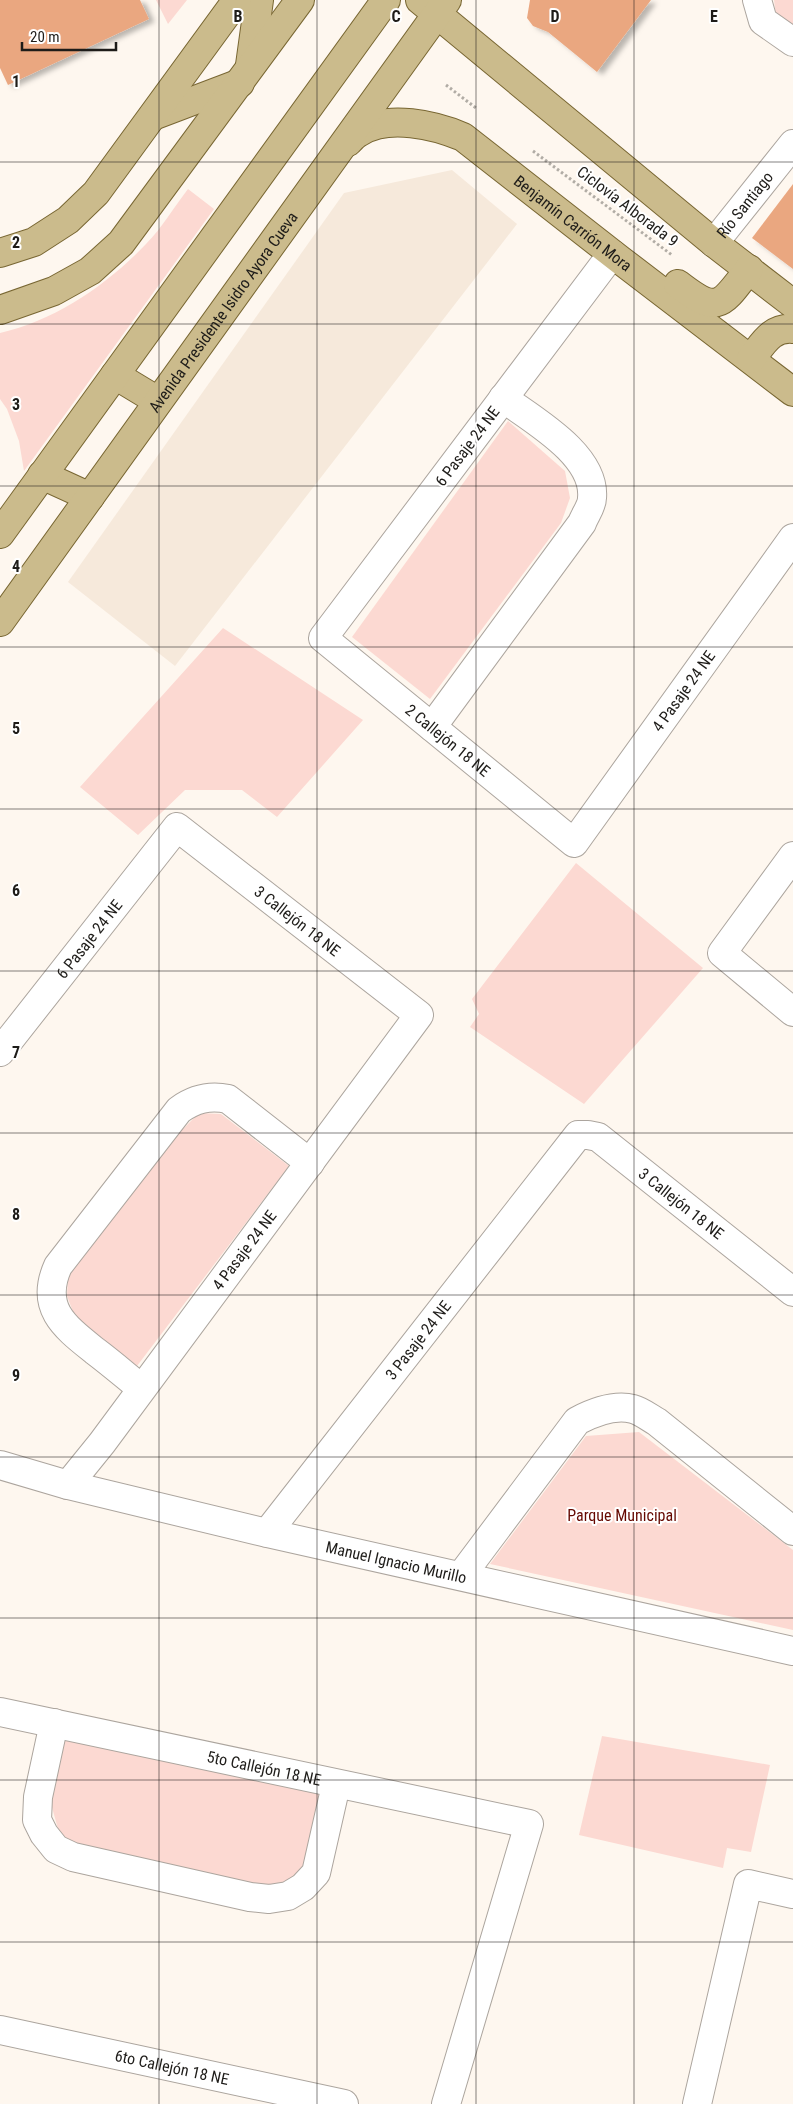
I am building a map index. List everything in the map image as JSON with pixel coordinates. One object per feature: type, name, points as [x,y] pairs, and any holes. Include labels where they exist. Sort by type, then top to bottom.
[{"type":"main road","points":[[0,253],[34,242],[68,220],[96,193],[237,0]]},
{"type":"main road","points":[[245,76],[259,0]]},
{"type":"main road","points":[[0,310],[54,291],[90,271],[121,243],[300,0]]},
{"type":"main road","points":[[0,534],[386,0]]},
{"type":"main road","points":[[435,5],[714,243],[793,304]]},
{"type":"main road","name":"Avenida Presidente Isidro Ayora Cueva","points":[[0,622],[337,151],[435,5]]},
{"type":"main road","points":[[153,116],[245,76]]},
{"type":"main road","name":"Benjamín Carrión Mora","points":[[337,151],[360,131],[378,125],[398,123],[442,128],[464,137],[793,392]]},
{"type":"main road","points":[[616,256],[648,260],[698,300],[707,303],[727,297],[749,269]]},
{"type":"main road","points":[[751,359],[768,336],[785,328],[793,329]]},
{"type":"main road","points":[[115,374],[158,401]]},
{"type":"main road","points":[[42,475],[90,498]]},
{"type":"street","points":[[757,0],[763,20],[793,42]]},
{"type":"street","name":"Río Santiago","points":[[714,243],[793,144]]},
{"type":"street","name":"6 Pasaje 24 NE","points":[[323,638],[503,398],[616,256]]},
{"type":"street","points":[[432,727],[582,523],[592,499],[590,477],[579,458],[563,443],[503,398]]},
{"type":"street","name":"4 Pasaje 24 NE","points":[[574,843],[793,538]]},
{"type":"street","name":"2 Callejón 18 NE","points":[[323,638],[574,843]]},
{"type":"street","name":"6 Pasaje 24 NE","points":[[0,1052],[177,827]]},
{"type":"street","name":"3 Callejón 18 NE","points":[[177,827],[418,1014]]},
{"type":"street","points":[[793,856],[722,953],[793,1012]]},
{"type":"street","name":"4 Pasaje 24 NE","points":[[68,1484],[102,1443],[418,1014]]},
{"type":"street","points":[[141,1388],[70,1331],[58,1316],[51,1298],[51,1281],[58,1266],[179,1110],[188,1103],[215,1096],[228,1099],[310,1163]]},
{"type":"street","name":"3 Callejón 18 NE","points":[[569,1147],[578,1135],[598,1137],[793,1292]]},
{"type":"street","name":"3 Pasaje 24 NE","points":[[267,1533],[569,1147]]},
{"type":"street","points":[[461,1576],[577,1422],[594,1412],[611,1408],[634,1409],[657,1422],[793,1531]]},
{"type":"street","name":"Manuel Ignacio Murillo","points":[[0,1465],[68,1484],[267,1533],[793,1650]]},
{"type":"street","name":"5to Callejón 18 NE","points":[[0,1712],[336,1785],[529,1824],[446,2104]]},
{"type":"street","points":[[54,1723],[38,1798],[37,1820],[44,1834],[56,1849],[73,1857],[250,1897],[269,1899],[288,1896],[303,1887],[316,1873],[336,1785]]},
{"type":"street","points":[[698,2104],[748,1884],[793,1894]]},
{"type":"street","name":"6to Callejón 18 NE","points":[[0,2030],[344,2104]]},
{"type":"path","points":[[446,85],[477,108]]},
{"type":"path","name":"Ciclovía Alborada 9","points":[[532,150],[672,256]]},
{"type":"shaded area","points":[[452,170],[517,224],[175,666],[68,582],[344,193]]},
{"type":"green space","points":[[156,0],[187,0],[168,24]]},
{"type":"green space","points":[[774,0],[793,0],[793,28],[776,16]]},
{"type":"green space","points":[[188,189],[214,209],[24,471],[19,441],[7,409],[0,399],[0,333],[21,327],[61,310],[97,287],[131,259],[152,238]]},
{"type":"green space","points":[[508,421],[565,471],[570,498],[561,523],[430,699],[352,637]]},
{"type":"green space","points":[[223,628],[363,720],[277,817],[242,790],[185,790],[138,835],[80,787]]},
{"type":"green space","points":[[576,863],[703,968],[584,1104],[470,1027],[479,1014],[472,999]]},
{"type":"green space","points":[[199,1113],[221,1114],[289,1166],[137,1366],[75,1317],[67,1296],[68,1273],[181,1131]]},
{"type":"green space","name":"Parque Municipal","points":[[639,1432],[793,1550],[793,1630],[490,1564],[586,1436]]},
{"type":"green space","points":[[602,1736],[770,1765],[751,1852],[727,1848],[723,1868],[579,1835]]},
{"type":"green space","points":[[65,1738],[325,1792],[306,1868],[289,1884],[266,1892],[61,1840],[50,1800]]},
{"type":"building","points":[[0,0],[140,0],[149,19],[8,85],[0,68]]},
{"type":"building","points":[[530,0],[651,0],[597,72],[548,32],[533,26],[527,18]]},
{"type":"building","points":[[793,184],[793,269],[752,238]]}]
